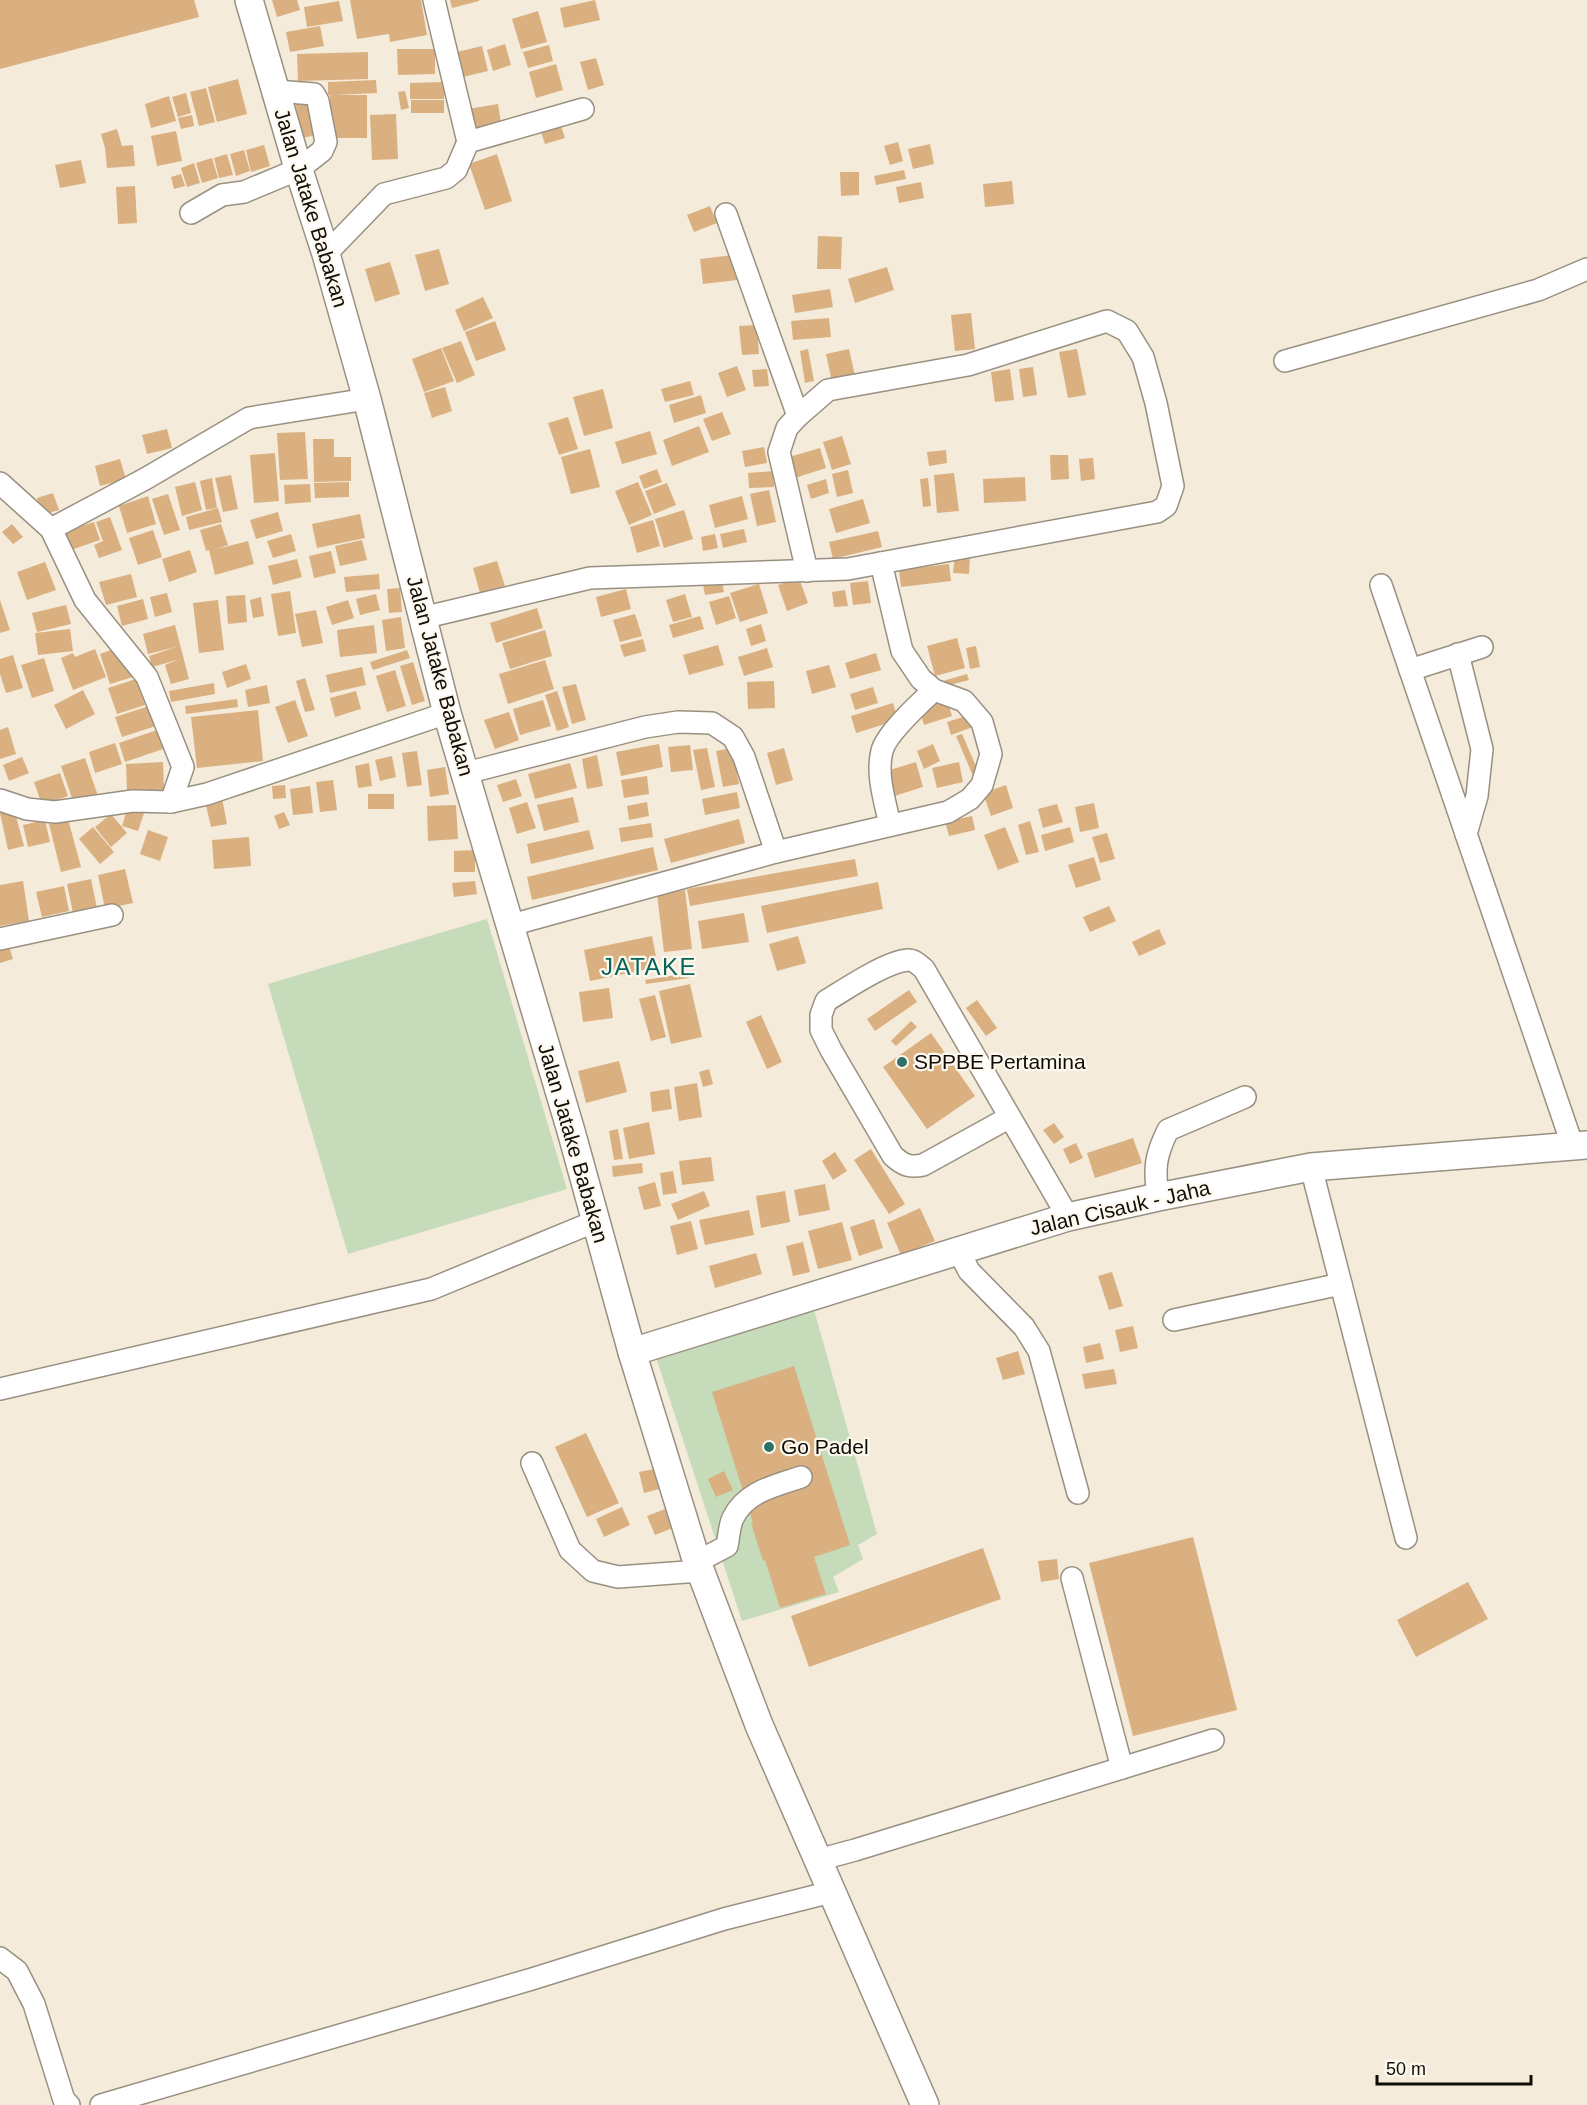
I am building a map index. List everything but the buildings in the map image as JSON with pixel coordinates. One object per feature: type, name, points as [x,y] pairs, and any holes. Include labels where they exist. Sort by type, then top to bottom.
[{"type":"main road","name":"Jalan Jatake Babakan","points":[[249,0],[326,254],[367,399],[447,713],[511,926],[632,1352],[698,1565],[759,1725],[925,2105]]},
{"type":"main road","name":"Jalan Cisauk - Jaha","points":[[632,1352],[1068,1217],[1158,1197],[1311,1167],[1580,1146]]},
{"type":"street","points":[[326,254],[384,194],[446,178],[456,170],[468,142],[434,0]]},
{"type":"street","points":[[191,213],[222,195],[244,192],[299,169],[322,151],[326,142],[318,101],[314,94],[276,91]]},
{"type":"street","points":[[468,142],[583,109]]},
{"type":"street","points":[[726,214],[798,416]]},
{"type":"street","points":[[1285,361],[1538,290],[1587,269]]},
{"type":"street","points":[[422,618],[590,578],[841,570],[1157,512],[1166,506],[1173,486],[1156,403],[1143,357],[1127,331],[1107,321],[968,365],[828,390],[787,428],[779,452],[807,571]]},
{"type":"street","points":[[51,529],[145,479],[249,418],[367,399]]},
{"type":"street","points":[[0,483],[51,529],[85,600],[147,677],[183,767],[171,802]]},
{"type":"street","points":[[511,926],[776,852],[948,812],[969,799],[982,785],[992,754],[982,722],[964,701],[934,690],[921,679],[902,651],[881,563]]},
{"type":"street","points":[[1381,585],[1466,834],[1580,1146]]},
{"type":"street","points":[[1410,670],[1482,647]]},
{"type":"street","points":[[1458,654],[1482,749],[1477,796],[1466,834]]},
{"type":"street","points":[[890,825],[880,776],[882,748],[912,710],[934,690]]},
{"type":"street","points":[[0,800],[27,809],[55,812],[133,801],[171,802],[207,794],[447,713]]},
{"type":"street","points":[[466,773],[645,727],[678,723],[712,723],[733,736],[744,757],[776,852]]},
{"type":"street","points":[[0,939],[112,915]]},
{"type":"street","points":[[1010,1117],[923,1165],[915,1167],[900,1163],[893,1156],[821,1030],[820,1016],[826,1001],[886,966],[908,960],[915,961],[924,969],[1010,1117],[1068,1217]]},
{"type":"street","points":[[1158,1197],[1155,1170],[1158,1150],[1168,1130],[1245,1097]]},
{"type":"street","points":[[1311,1167],[1406,1539]]},
{"type":"street","points":[[0,1389],[431,1289],[596,1221]]},
{"type":"street","points":[[959,1252],[969,1271],[1024,1327],[1039,1351],[1078,1493]]},
{"type":"street","points":[[1174,1320],[1341,1284]]},
{"type":"street","points":[[532,1463],[570,1550],[593,1571],[618,1577],[698,1565],[727,1546],[732,1519],[742,1503],[758,1491],[801,1477]]},
{"type":"street","points":[[1072,1578],[1122,1768]]},
{"type":"street","points":[[818,1860],[877,1844],[1213,1740]]},
{"type":"street","points":[[101,2105],[532,1979],[724,1919],[831,1892]]},
{"type":"street","points":[[0,1958],[17,1971],[34,2004],[64,2100],[69,2105]]},
{"type":"green space","points":[[487,919],[567,1189],[348,1254],[268,984]]},
{"type":"green space","name":"Go Padel","points":[[814,1310],[877,1534],[858,1545],[863,1559],[833,1577],[839,1592],[742,1621],[657,1360]]},
{"type":"place","name":"SPPBE Pertamina","points":[[902,1062]]},
{"type":"place","name":"Go Padel","points":[[769,1447]]},
{"type":"district","name":"JATAKE","points":[[649,967]]}]
